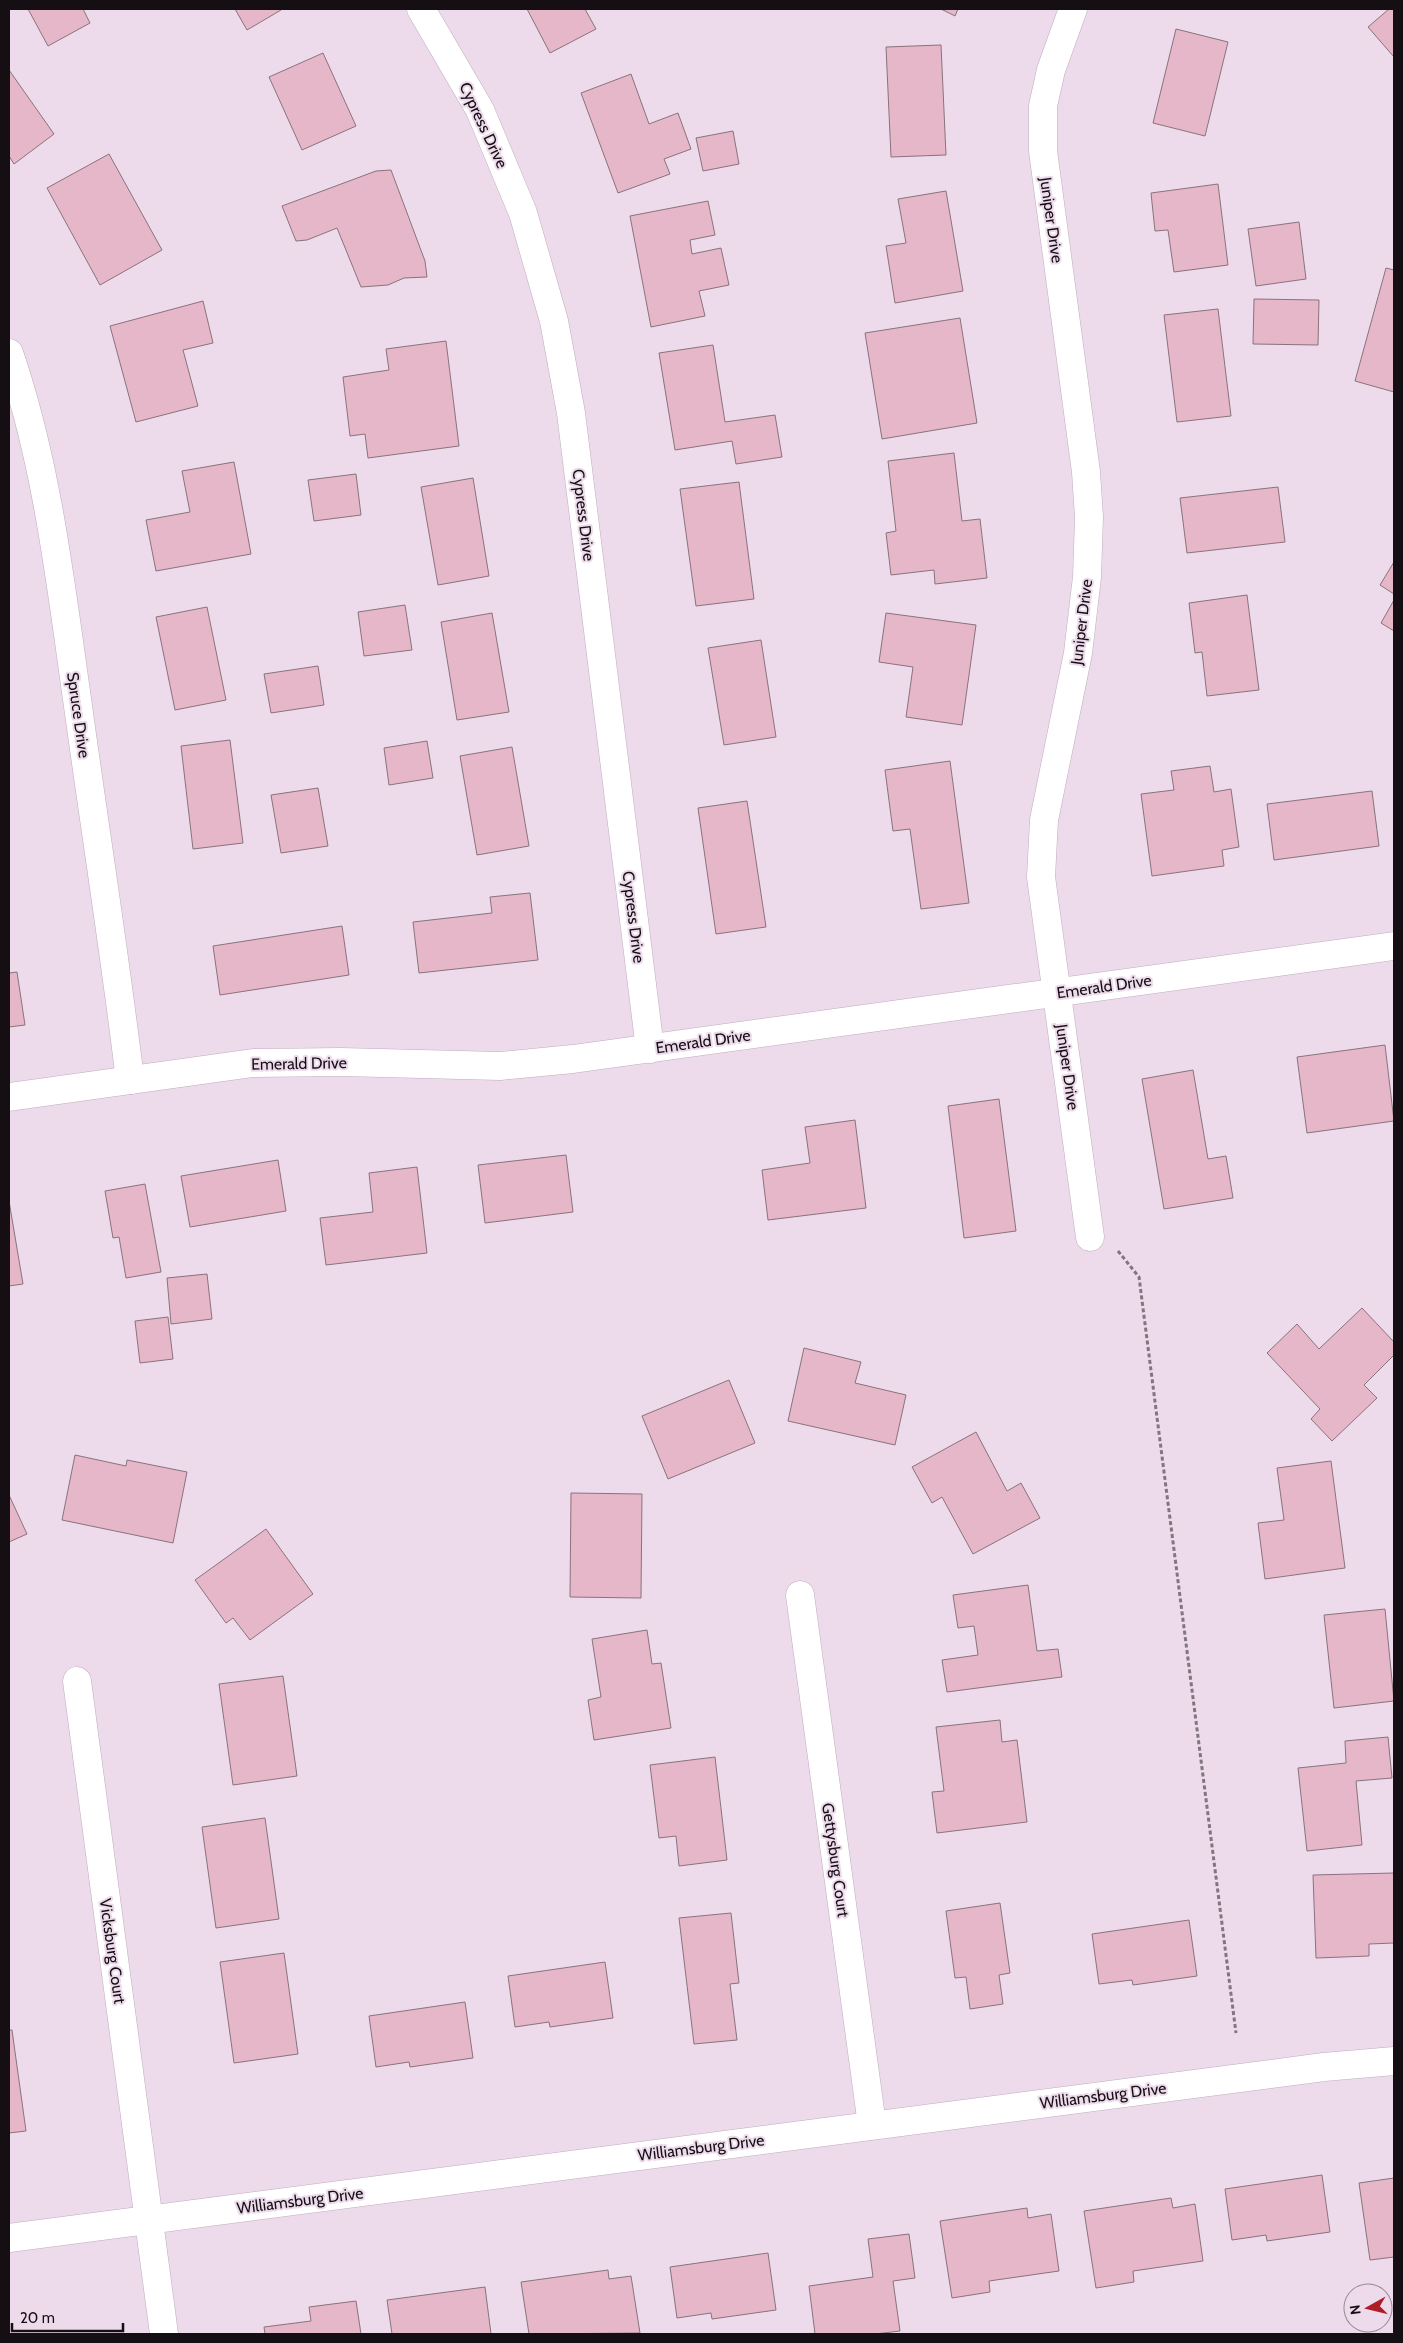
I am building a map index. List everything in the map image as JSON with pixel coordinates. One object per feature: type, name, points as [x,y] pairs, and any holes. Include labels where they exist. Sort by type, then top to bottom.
[{"type":"street","name":"Cypress Drive","points":[[421,9],[480,110],[524,214],[554,322],[571,413],[650,1048]]},
{"type":"street","name":"Juniper Drive","points":[[1073,9],[1052,70],[1044,106],[1043,151],[1086,472],[1089,517],[1087,577],[1078,653],[1044,820],[1041,877],[1057,992],[1102,1242]]},
{"type":"street","name":"Spruce Drive","points":[[9,354],[26,402],[41,472],[58,570],[130,1080]]},
{"type":"street","name":"Emerald Drive","points":[[9,1097],[253,1063],[332,1062],[500,1066],[573,1059],[1394,946]]},
{"type":"street","name":"Gettysburg Court","points":[[800,1595],[872,2125]]},
{"type":"street","name":"Vicksburg Court","points":[[77,1682],[164,2334]]},
{"type":"street","name":"Williamsburg Drive","points":[[9,2238],[1324,2066],[1394,2061]]},
{"type":"path","points":[[1102,1242],[1139,1277],[1236,2032]]},
{"type":"building","points":[[28,9],[83,9],[90,23],[48,46]]},
{"type":"building","points":[[235,9],[280,9],[281,10],[247,30]]},
{"type":"building","points":[[527,9],[585,9],[596,29],[550,53]]},
{"type":"building","points":[[941,9],[958,9],[955,16]]},
{"type":"building","points":[[1389,9],[1394,9],[1394,57],[1368,27]]},
{"type":"building","points":[[1176,29],[1228,42],[1205,136],[1153,123]]},
{"type":"building","points":[[941,45],[946,155],[891,157],[886,47]]},
{"type":"building","points":[[323,53],[356,126],[302,150],[269,77]]},
{"type":"building","points":[[9,70],[54,134],[14,164],[9,156]]},
{"type":"building","points":[[631,74],[649,124],[678,113],[691,149],[664,159],[670,174],[618,193],[581,93]]},
{"type":"building","points":[[733,131],[739,164],[703,171],[696,138]]},
{"type":"building","points":[[109,154],[162,250],[100,285],[47,188]]},
{"type":"building","points":[[391,170],[425,261],[427,277],[404,278],[388,285],[361,287],[337,228],[307,240],[296,241],[282,206],[376,171]]},
{"type":"building","points":[[1218,184],[1228,265],[1174,272],[1168,230],[1155,231],[1151,193]]},
{"type":"building","points":[[946,191],[963,291],[895,303],[886,246],[906,243],[898,199]]},
{"type":"building","points":[[708,201],[715,235],[690,240],[692,254],[721,248],[729,285],[699,291],[705,316],[651,327],[630,216]]},
{"type":"building","points":[[1299,222],[1306,279],[1256,286],[1248,229]]},
{"type":"building","points":[[1386,268],[1394,270],[1394,392],[1355,381]]},
{"type":"building","points":[[1254,299],[1319,300],[1318,345],[1253,344]]},
{"type":"building","points":[[203,301],[213,343],[183,350],[198,406],[136,422],[110,326]]},
{"type":"building","points":[[1218,309],[1231,416],[1177,422],[1164,315]]},
{"type":"building","points":[[960,318],[977,423],[882,439],[865,333]]},
{"type":"building","points":[[446,341],[459,446],[368,458],[365,434],[350,436],[343,377],[389,370],[386,349]]},
{"type":"building","points":[[713,345],[725,422],[775,415],[782,457],[736,464],[732,441],[675,450],[659,353]]},
{"type":"building","points":[[954,453],[962,521],[980,519],[987,578],[935,584],[934,570],[891,575],[886,533],[896,531],[888,461]]},
{"type":"building","points":[[234,462],[251,554],[156,571],[146,520],[190,512],[182,471]]},
{"type":"building","points":[[356,474],[361,515],[314,521],[308,480]]},
{"type":"building","points":[[473,478],[489,576],[438,585],[421,487]]},
{"type":"building","points":[[739,482],[754,599],[696,606],[680,489]]},
{"type":"building","points":[[1278,487],[1285,542],[1187,553],[1180,498]]},
{"type":"building","points":[[1394,562],[1394,594],[1380,585]]},
{"type":"building","points":[[1247,595],[1259,690],[1207,696],[1202,652],[1195,653],[1189,603]]},
{"type":"building","points":[[1394,600],[1394,631],[1381,623]]},
{"type":"building","points":[[405,605],[412,650],[364,656],[358,612]]},
{"type":"building","points":[[207,607],[226,700],[175,710],[156,617]]},
{"type":"building","points":[[492,613],[509,712],[457,720],[441,622]]},
{"type":"building","points":[[886,613],[976,625],[962,725],[906,717],[913,667],[879,662]]},
{"type":"building","points":[[761,640],[776,737],[724,745],[708,648]]},
{"type":"building","points":[[318,666],[324,705],[271,713],[264,674]]},
{"type":"building","points":[[230,740],[243,843],[193,849],[181,746]]},
{"type":"building","points":[[427,741],[433,778],[389,785],[384,748]]},
{"type":"building","points":[[512,747],[529,846],[477,855],[460,756]]},
{"type":"building","points":[[950,761],[969,903],[921,909],[910,829],[893,831],[885,770]]},
{"type":"building","points":[[1210,766],[1214,792],[1231,789],[1239,847],[1222,850],[1224,866],[1152,876],[1141,794],[1174,790],[1171,771]]},
{"type":"building","points":[[318,788],[328,846],[281,853],[271,795]]},
{"type":"building","points":[[1372,791],[1379,846],[1274,860],[1267,804]]},
{"type":"building","points":[[747,801],[766,927],[716,934],[698,808]]},
{"type":"building","points":[[530,893],[538,960],[419,973],[413,922],[492,913],[490,897]]},
{"type":"building","points":[[342,926],[349,975],[220,995],[213,946]]},
{"type":"building","points":[[17,972],[25,1025],[9,1027],[9,973]]},
{"type":"building","points":[[1385,1045],[1394,1121],[1307,1133],[1297,1057]]},
{"type":"building","points":[[1193,1070],[1208,1159],[1226,1156],[1233,1198],[1164,1209],[1142,1079]]},
{"type":"building","points":[[999,1099],[1016,1231],[964,1238],[948,1106]]},
{"type":"building","points":[[855,1120],[866,1208],[768,1220],[762,1170],[810,1163],[805,1127]]},
{"type":"building","points":[[566,1155],[573,1212],[485,1223],[478,1165]]},
{"type":"building","points":[[278,1160],[286,1211],[190,1227],[181,1176]]},
{"type":"building","points":[[417,1167],[427,1253],[326,1265],[320,1218],[373,1212],[369,1173]]},
{"type":"building","points":[[145,1184],[161,1272],[126,1278],[119,1237],[113,1238],[105,1191]]},
{"type":"building","points":[[9,1201],[23,1284],[9,1286]]},
{"type":"building","points":[[207,1274],[212,1319],[171,1324],[167,1278]]},
{"type":"building","points":[[1362,1308],[1394,1342],[1394,1355],[1364,1385],[1377,1398],[1332,1441],[1311,1419],[1320,1409],[1267,1353],[1297,1324],[1319,1349]]},
{"type":"building","points":[[168,1317],[173,1359],[140,1363],[135,1321]]},
{"type":"building","points":[[804,1348],[861,1362],[855,1383],[906,1395],[895,1445],[788,1421]]},
{"type":"building","points":[[729,1380],[755,1443],[668,1479],[642,1416]]},
{"type":"building","points":[[976,1432],[1007,1491],[1021,1483],[1040,1518],[973,1554],[942,1497],[932,1503],[912,1467]]},
{"type":"building","points":[[75,1455],[126,1466],[127,1460],[187,1472],[173,1543],[62,1520]]},
{"type":"building","points":[[1331,1461],[1345,1568],[1265,1579],[1258,1523],[1284,1520],[1277,1468]]},
{"type":"building","points":[[571,1493],[642,1494],[641,1598],[570,1597]]},
{"type":"building","points":[[9,1495],[27,1534],[9,1542]]},
{"type":"building","points":[[266,1529],[313,1594],[250,1640],[233,1618],[226,1623],[195,1580]]},
{"type":"building","points":[[1028,1585],[1037,1651],[1058,1649],[1062,1677],[947,1692],[942,1660],[978,1655],[974,1626],[958,1628],[953,1595]]},
{"type":"building","points":[[1385,1609],[1394,1701],[1334,1708],[1324,1615]]},
{"type":"building","points":[[647,1630],[652,1664],[661,1663],[671,1728],[594,1740],[588,1700],[601,1697],[592,1639]]},
{"type":"building","points":[[283,1676],[297,1776],[233,1785],[219,1684]]},
{"type":"building","points":[[1000,1720],[1002,1742],[1017,1740],[1027,1822],[937,1833],[932,1792],[944,1791],[936,1727]]},
{"type":"building","points":[[1388,1737],[1392,1778],[1356,1781],[1362,1845],[1307,1851],[1298,1768],[1346,1763],[1345,1741]]},
{"type":"building","points":[[715,1757],[727,1860],[679,1866],[676,1836],[659,1838],[650,1765]]},
{"type":"building","points":[[265,1818],[279,1919],[216,1928],[202,1827]]},
{"type":"building","points":[[1394,1873],[1394,1943],[1369,1944],[1369,1956],[1316,1958],[1313,1875]]},
{"type":"building","points":[[1000,1903],[1010,1973],[999,1975],[1003,2004],[970,2009],[966,1977],[955,1978],[946,1911]]},
{"type":"building","points":[[731,1913],[739,1983],[730,1984],[737,2040],[694,2044],[679,1918]]},
{"type":"building","points":[[1189,1920],[1197,1976],[1133,1985],[1132,1980],[1099,1984],[1092,1934]]},
{"type":"building","points":[[284,1953],[298,2054],[234,2063],[220,1962]]},
{"type":"building","points":[[605,1962],[613,2018],[550,2027],[549,2022],[515,2027],[508,1976]]},
{"type":"building","points":[[465,2002],[473,2058],[410,2067],[409,2062],[376,2067],[369,2016]]},
{"type":"building","points":[[9,2030],[12,2030],[26,2131],[9,2133]]},
{"type":"building","points":[[1322,2175],[1330,2232],[1267,2241],[1266,2235],[1232,2240],[1225,2189]]},
{"type":"building","points":[[1394,2178],[1394,2257],[1370,2260],[1359,2183]]},
{"type":"building","points":[[1171,2198],[1173,2208],[1195,2204],[1203,2261],[1133,2271],[1134,2282],[1096,2288],[1084,2211]]},
{"type":"building","points":[[1027,2208],[1028,2218],[1051,2214],[1059,2271],[989,2281],[990,2292],[952,2298],[940,2221]]},
{"type":"building","points":[[909,2234],[915,2278],[893,2281],[900,2331],[875,2334],[815,2334],[809,2286],[873,2277],[868,2239]]},
{"type":"building","points":[[768,2253],[776,2310],[712,2319],[711,2313],[677,2318],[670,2267]]},
{"type":"building","points":[[608,2270],[609,2279],[631,2276],[640,2333],[529,2334],[521,2282]]},
{"type":"building","points":[[485,2287],[491,2334],[392,2334],[387,2300]]},
{"type":"building","points":[[356,2301],[361,2334],[265,2334],[264,2327],[311,2321],[309,2307]]}]
